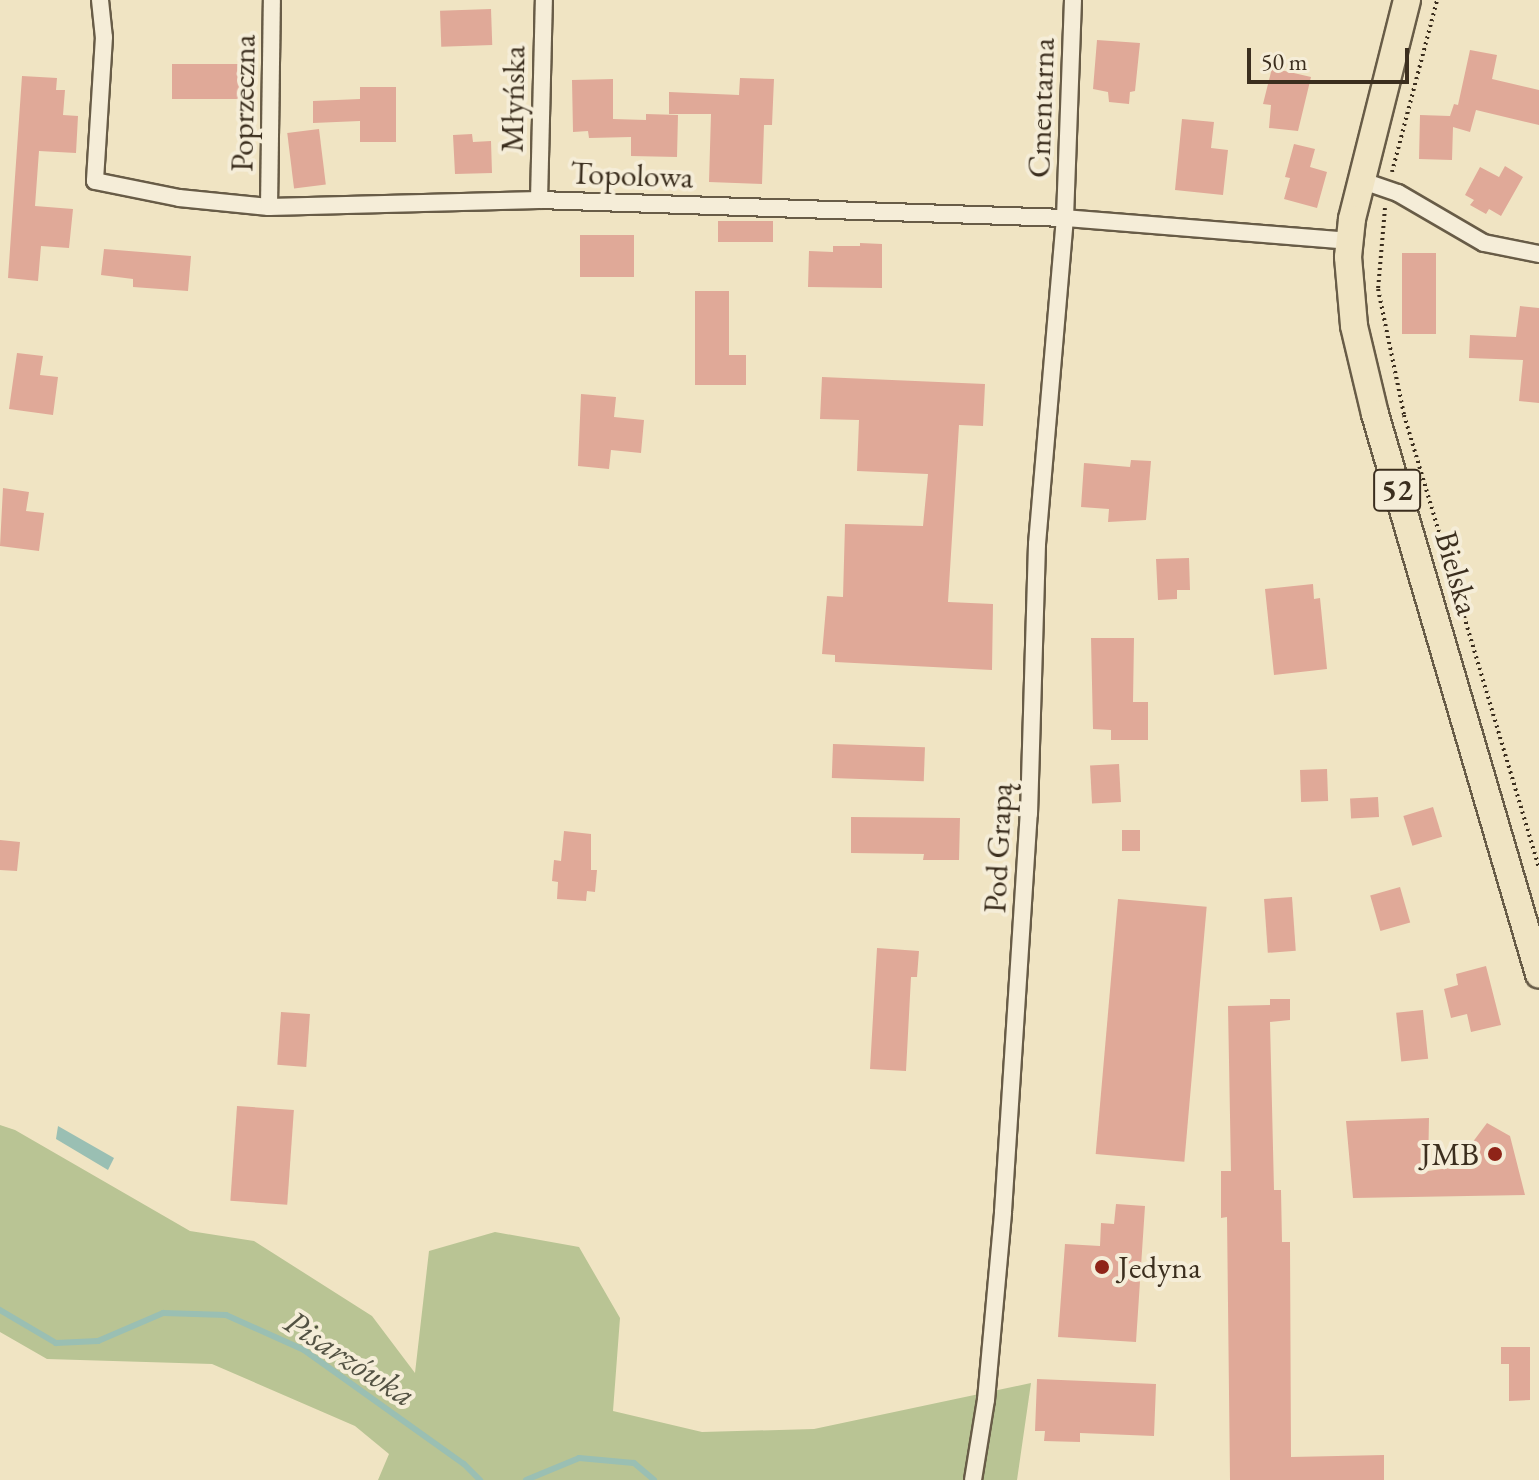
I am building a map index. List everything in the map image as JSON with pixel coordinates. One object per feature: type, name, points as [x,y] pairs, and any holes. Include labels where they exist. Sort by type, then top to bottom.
[{"type":"main road","name":"Bielska","points":[[1407,0],[1360,180],[1349,241],[1354,326],[1375,414],[1539,974]]},
{"type":"street","name":"Topolowa","points":[[100,0],[104,37],[95,181],[179,198],[269,207],[539,200],[1065,218],[1349,241]]},
{"type":"street","name":"Poprzeczna","points":[[269,207],[272,0]]},
{"type":"street","name":"Młyńska","points":[[539,200],[544,0]]},
{"type":"street","name":"Cmentarna","points":[[1065,218],[1073,0]]},
{"type":"street","points":[[1360,180],[1388,190],[1484,243],[1539,254]]},
{"type":"street","name":"Pod Grapą","points":[[973,1480],[986,1400],[1003,1212],[1029,814],[1037,544],[1065,218]]},
{"type":"path","points":[[1437,0],[1388,190],[1378,260],[1378,289],[1404,415],[1539,867]]},
{"type":"green space","points":[[0,1125],[15,1130],[190,1231],[254,1241],[372,1316],[415,1373],[429,1251],[495,1232],[579,1247],[620,1318],[613,1411],[702,1432],[814,1429],[1031,1383],[1017,1480],[378,1480],[389,1454],[355,1426],[212,1364],[47,1359],[0,1332]]},
{"type":"water","points":[[58,1126],[114,1158],[108,1170],[56,1139]]},
{"type":"building","points":[[491,9],[492,45],[441,47],[440,11]]},
{"type":"building","points":[[1097,40],[1140,43],[1135,91],[1130,92],[1129,104],[1109,102],[1108,92],[1093,89]]},
{"type":"building","points":[[1470,50],[1497,55],[1492,79],[1539,90],[1539,125],[1476,110],[1470,132],[1453,127],[1452,160],[1419,159],[1420,115],[1450,116],[1454,104],[1458,105]]},
{"type":"building","points":[[172,64],[246,64],[246,99],[172,99]]},
{"type":"building","points":[[1272,68],[1311,77],[1298,131],[1269,128],[1271,105],[1263,104]]},
{"type":"building","points":[[22,76],[57,78],[56,90],[65,90],[63,115],[78,116],[76,153],[39,151],[35,206],[73,209],[69,248],[41,246],[38,281],[8,278]]},
{"type":"building","points":[[740,78],[774,79],[772,125],[764,125],[762,184],[709,182],[711,114],[669,114],[669,92],[739,95]]},
{"type":"building","points":[[613,79],[613,119],[646,120],[646,114],[678,115],[677,157],[631,156],[631,137],[589,138],[588,131],[573,132],[572,80]]},
{"type":"building","points":[[360,87],[396,87],[396,142],[360,142],[360,121],[313,123],[313,101],[360,99]]},
{"type":"building","points":[[1182,119],[1214,122],[1211,148],[1228,150],[1223,195],[1175,190]]},
{"type":"building","points":[[319,129],[326,185],[294,188],[287,133]]},
{"type":"building","points":[[472,134],[473,142],[491,141],[492,173],[455,174],[453,135]]},
{"type":"building","points":[[1294,144],[1315,149],[1310,167],[1327,172],[1317,208],[1284,199],[1290,178],[1285,177]]},
{"type":"building","points":[[1505,166],[1523,177],[1501,216],[1489,209],[1486,214],[1470,205],[1474,200],[1465,195],[1480,167],[1499,177]]},
{"type":"building","points":[[718,221],[773,221],[773,242],[718,242]]},
{"type":"building","points":[[580,235],[634,235],[634,277],[580,277]]},
{"type":"building","points":[[860,243],[882,244],[882,288],[808,287],[809,251],[833,252],[833,246],[860,246]]},
{"type":"building","points":[[104,249],[191,256],[188,291],[133,287],[133,279],[101,275]]},
{"type":"building","points":[[1402,253],[1436,253],[1436,334],[1402,334]]},
{"type":"building","points":[[695,291],[729,291],[729,355],[746,355],[746,385],[695,385]]},
{"type":"building","points":[[1520,306],[1539,308],[1539,403],[1519,401],[1523,360],[1469,358],[1470,335],[1516,337]]},
{"type":"building","points":[[17,353],[43,356],[40,375],[58,377],[53,415],[9,409]]},
{"type":"building","points":[[822,377],[985,384],[983,426],[959,425],[948,602],[993,604],[992,670],[835,662],[835,655],[822,654],[827,596],[843,597],[845,524],[923,526],[928,474],[857,471],[859,420],[820,419]]},
{"type":"building","points":[[581,394],[616,397],[614,417],[644,420],[641,453],[611,450],[609,469],[578,466]]},
{"type":"building","points":[[1131,460],[1151,461],[1146,520],[1108,522],[1109,509],[1081,507],[1084,463],[1130,467]]},
{"type":"building","points":[[3,488],[29,492],[26,511],[44,513],[39,551],[0,546]]},
{"type":"building","points":[[1189,558],[1190,590],[1177,590],[1177,599],[1158,600],[1156,559]]},
{"type":"building","points":[[1313,584],[1314,599],[1320,598],[1327,669],[1274,675],[1265,589]]},
{"type":"building","points":[[1091,638],[1134,638],[1133,702],[1148,702],[1148,740],[1111,740],[1111,730],[1093,729]]},
{"type":"building","points":[[833,744],[925,747],[924,781],[832,778]]},
{"type":"building","points":[[1119,764],[1121,802],[1092,803],[1090,766]]},
{"type":"building","points":[[1327,769],[1328,801],[1301,802],[1300,770]]},
{"type":"building","points":[[1378,797],[1379,817],[1351,818],[1350,798]]},
{"type":"building","points":[[1433,807],[1442,837],[1412,846],[1403,816]]},
{"type":"building","points":[[851,817],[960,818],[959,860],[923,860],[924,854],[851,853]]},
{"type":"building","points":[[1122,830],[1140,830],[1140,851],[1122,851]]},
{"type":"building","points":[[564,831],[591,834],[591,870],[597,870],[595,892],[587,891],[586,901],[557,899],[558,882],[552,881],[554,860],[561,861]]},
{"type":"building","points":[[0,840],[20,842],[17,871],[0,870]]},
{"type":"building","points":[[1400,887],[1410,923],[1380,931],[1370,896]]},
{"type":"building","points":[[1292,897],[1296,951],[1268,953],[1264,899]]},
{"type":"building","points":[[1118,899],[1207,907],[1184,1162],[1096,1154]]},
{"type":"building","points":[[877,948],[919,951],[917,977],[911,977],[906,1071],[870,1069]]},
{"type":"building","points":[[1486,966],[1501,1025],[1471,1032],[1467,1014],[1451,1018],[1444,989],[1458,985],[1456,974]]},
{"type":"building","points":[[1270,999],[1290,999],[1290,1020],[1270,1022],[1274,1190],[1281,1190],[1282,1242],[1290,1242],[1291,1457],[1384,1455],[1384,1480],[1230,1480],[1227,1217],[1221,1218],[1221,1171],[1231,1171],[1228,1006],[1270,1005]]},
{"type":"building","points":[[1423,1010],[1428,1059],[1401,1062],[1396,1013]]},
{"type":"building","points":[[281,1012],[310,1014],[306,1067],[277,1065]]},
{"type":"building","points":[[237,1106],[294,1110],[287,1205],[230,1201]]},
{"type":"building","points":[[1429,1118],[1428,1171],[1477,1164],[1472,1143],[1487,1123],[1510,1136],[1525,1195],[1353,1198],[1346,1121]]},
{"type":"building","name":"Jedyna","points":[[1116,1204],[1145,1206],[1136,1342],[1058,1337],[1065,1244],[1100,1246],[1101,1223],[1114,1224]]},
{"type":"building","points":[[1501,1347],[1530,1347],[1530,1400],[1509,1401],[1509,1364],[1501,1364]]},
{"type":"building","points":[[1037,1379],[1156,1384],[1154,1436],[1080,1433],[1080,1442],[1044,1441],[1045,1431],[1035,1431]]},
{"type":"waterway","name":"Pisarzówka","points":[[0,1310],[56,1343],[98,1341],[163,1313],[226,1315],[304,1350],[464,1464],[480,1480]]},
{"type":"waterway","points":[[526,1480],[579,1458],[634,1463],[654,1480]]},
{"type":"place","name":"JMB","points":[[1495,1154]]},
{"type":"place","name":"Jedyna","points":[[1102,1267]]}]
